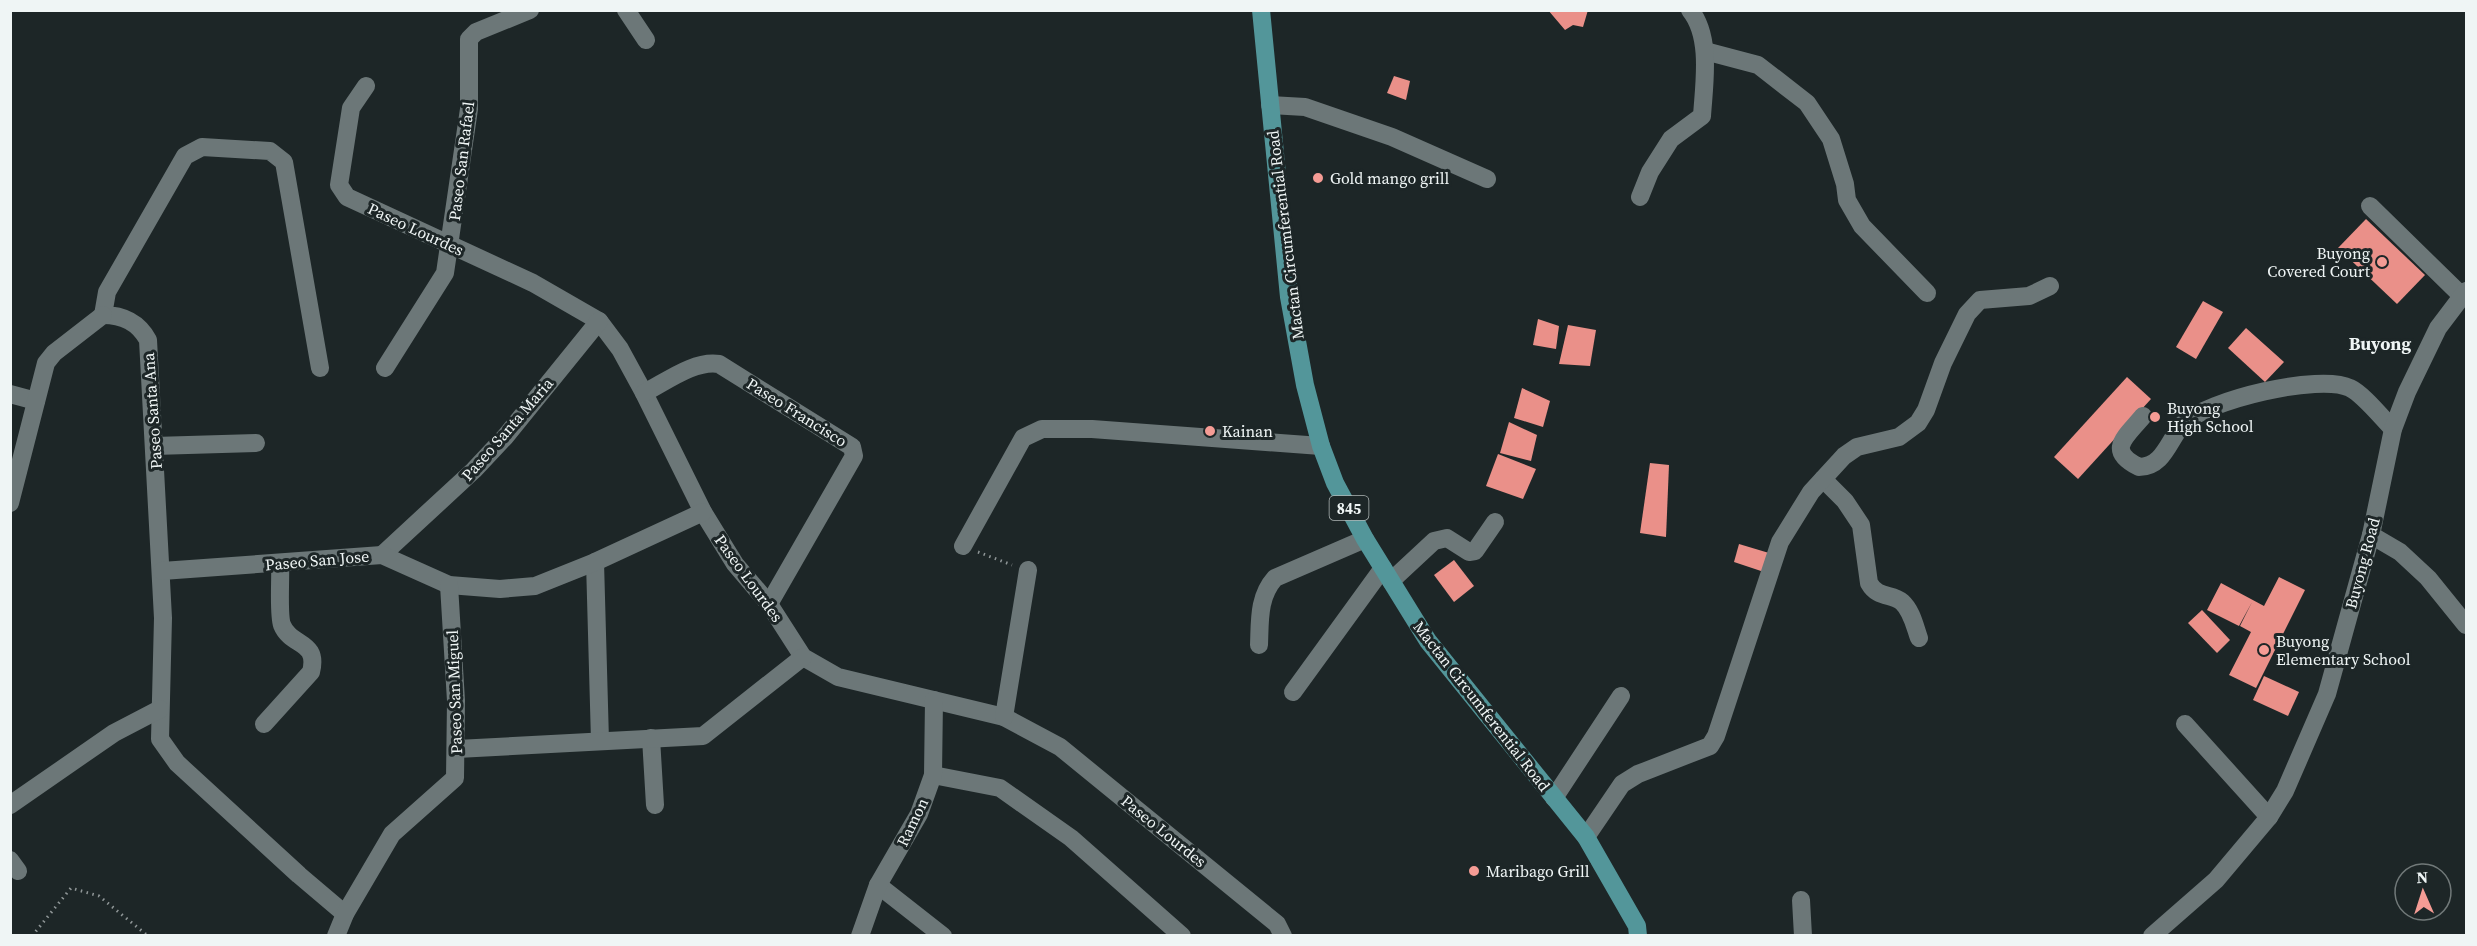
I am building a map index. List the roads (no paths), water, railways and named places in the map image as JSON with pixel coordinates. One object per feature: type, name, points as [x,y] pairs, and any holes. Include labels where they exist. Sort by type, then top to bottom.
[{"type":"main road","name":"Mactan Circumferential Road","points":[[1261,10],[1289,297],[1305,385],[1321,446],[1335,483],[1365,539],[1428,641],[1586,837],[1640,932]]},
{"type":"street","name":"Paseo San Rafael","points":[[385,368],[446,273],[469,110],[469,39],[476,32],[530,10]]},
{"type":"street","points":[[626,10],[646,40]]},
{"type":"street","points":[[1640,197],[1650,172],[1671,139],[1702,116],[1705,51],[1695,16],[1690,10]]},
{"type":"street","points":[[1705,51],[1758,65],[1807,103],[1831,139],[1845,184],[1847,200],[1862,226],[1927,293]]},
{"type":"street","name":"Paseo Lourdes","points":[[366,86],[351,108],[339,185],[342,192],[451,246],[533,283],[599,321],[620,349],[644,393],[703,512],[735,564],[770,604],[803,657],[838,677],[1004,717],[1060,747],[1277,924],[1283,936]]},
{"type":"street","points":[[1270,105],[1305,107],[1392,137],[1487,179]]},
{"type":"street","points":[[10,503],[46,363],[54,353],[103,315],[107,292],[184,156],[202,147],[270,151],[284,162],[320,368]]},
{"type":"street","points":[[2370,206],[2464,294]]},
{"type":"street","points":[[1586,837],[1622,784],[1638,774],[1710,746],[1716,736],[1780,542],[1811,492],[1844,456],[1857,447],[1899,437],[1918,423],[1926,410],[1943,363],[1967,314],[1980,300],[2029,296],[2050,286]]},
{"type":"street","name":"Buyong Road","points":[[2152,936],[2216,880],[2269,817],[2285,791],[2327,694],[2371,535],[2393,429],[2407,392],[2438,328],[2464,294]]},
{"type":"street","name":"Paseo Santa Ana","points":[[103,315],[119,315],[141,329],[148,340],[162,571],[160,739],[177,763],[345,914]]},
{"type":"street","name":"Paseo Santa Maria","points":[[382,555],[474,470],[505,437],[599,321]]},
{"type":"street","name":"Paseo Francisco","points":[[644,393],[698,365],[709,362],[719,364],[852,447],[854,456],[770,604]]},
{"type":"street","points":[[2143,416],[2121,442],[2120,449],[2126,460],[2139,467],[2156,462],[2184,422],[2215,406],[2259,392],[2331,383],[2351,388],[2393,429]]},
{"type":"street","points":[[10,394],[36,401]]},
{"type":"street","points":[[963,546],[1023,438],[1042,429],[1092,429],[1321,446]]},
{"type":"street","points":[[154,446],[256,443]]},
{"type":"street","points":[[1823,479],[1845,501],[1861,525],[1869,583],[1874,590],[1902,601],[1912,616],[1919,638]]},
{"type":"street","name":"Paseo San Jose","points":[[162,571],[382,555],[449,585],[500,589],[535,586],[595,562],[703,512]]},
{"type":"street","points":[[1293,692],[1387,574],[1434,541],[1447,538],[1468,552],[1475,551],[1495,522]]},
{"type":"street","points":[[2371,535],[2400,552],[2428,578],[2466,626]]},
{"type":"street","points":[[1259,645],[1262,600],[1267,588],[1275,578],[1365,539]]},
{"type":"street","points":[[595,562],[600,741]]},
{"type":"street","points":[[264,724],[311,672],[313,661],[310,651],[288,633],[282,624],[280,564]]},
{"type":"street","points":[[1004,717],[1028,570]]},
{"type":"street","name":"Paseo San Miguel","points":[[336,936],[345,914],[392,834],[455,778],[457,749],[449,585]]},
{"type":"street","points":[[457,749],[703,735],[803,657]]},
{"type":"street","points":[[1554,798],[1622,696]]},
{"type":"street","name":"Ramon","points":[[860,936],[878,885],[919,814],[933,775],[934,700]]},
{"type":"street","points":[[10,805],[114,733],[160,709]]},
{"type":"street","points":[[2185,724],[2269,817]]},
{"type":"street","points":[[651,738],[655,805]]},
{"type":"street","points":[[933,775],[1000,788],[1071,838],[1182,936]]},
{"type":"street","points":[[878,885],[943,936]]},
{"type":"street","points":[[1801,900],[1803,936]]},
{"type":"place","name":"Gold mango grill","points":[[1318,178]]},
{"type":"place","name":"Buyong Covered Court","points":[[2382,262]]},
{"type":"place","name":"Buyong High School","points":[[2155,417]]},
{"type":"place","name":"Kainan","points":[[1210,431]]},
{"type":"place","name":"Buyong Elementary School","points":[[2264,650]]},
{"type":"place","name":"Maribago Grill","points":[[1474,871]]},
{"type":"district","name":"Buyong","points":[[2380,343]]}]
